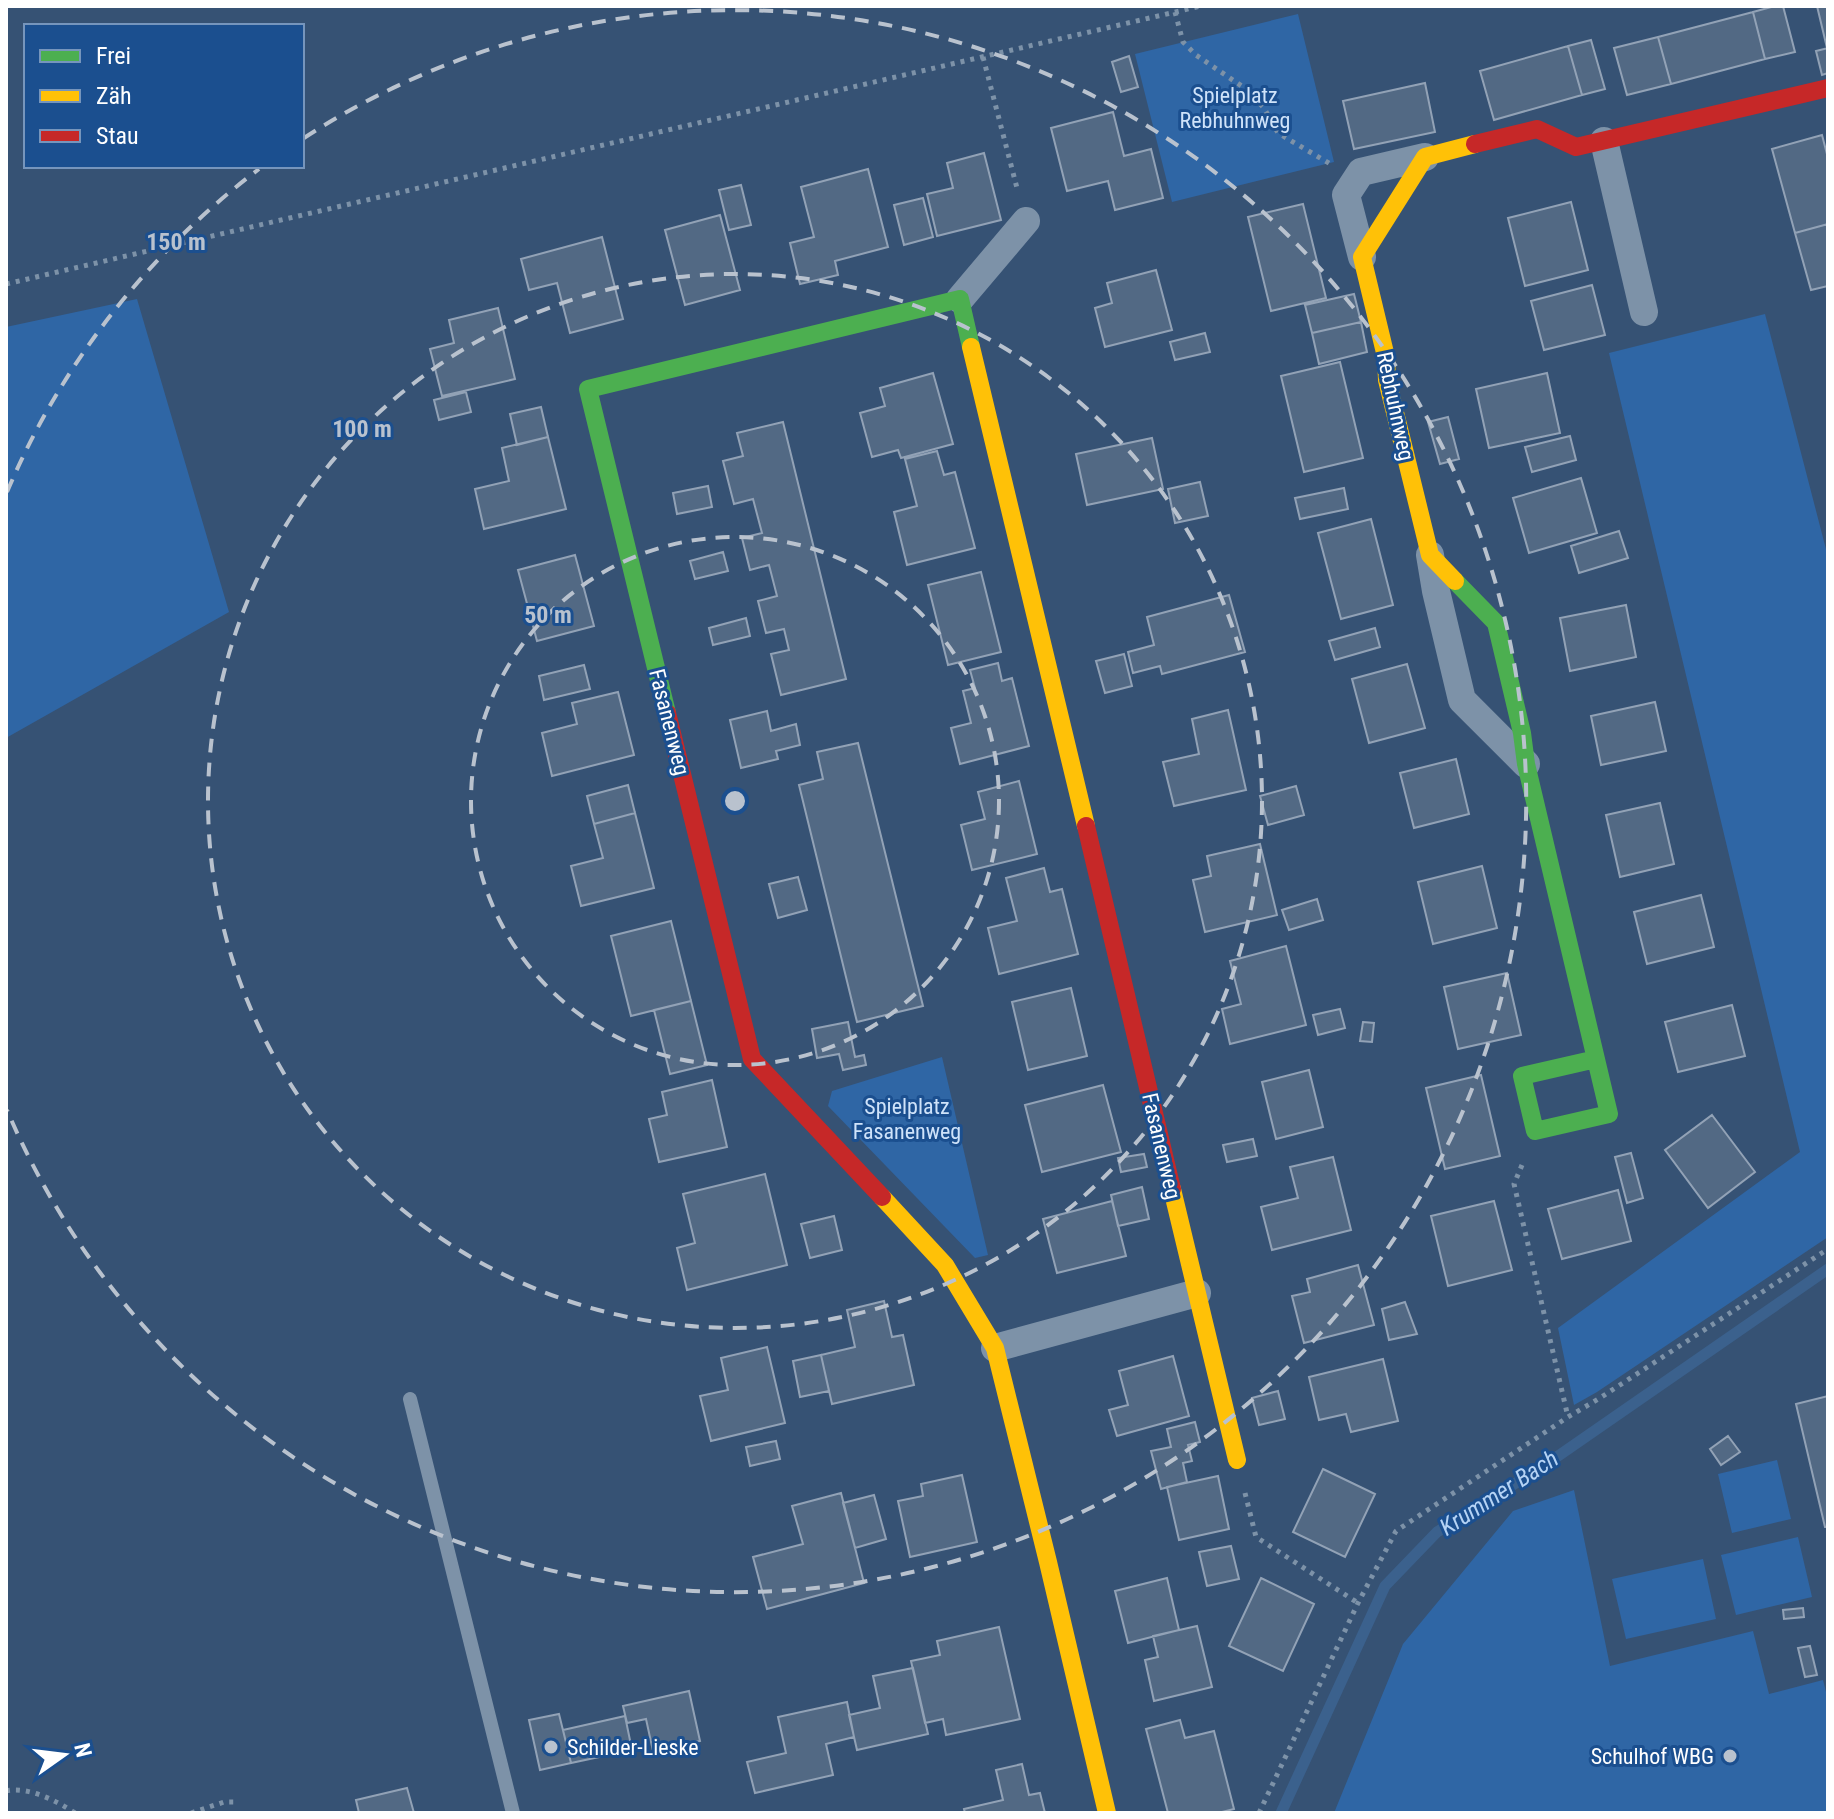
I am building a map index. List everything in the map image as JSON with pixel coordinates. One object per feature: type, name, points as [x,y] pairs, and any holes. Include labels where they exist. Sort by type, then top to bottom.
[{"type":"street","points":[[1357,180],[1361,172],[1537,129],[1576,147],[1828,88]]},
{"type":"street","points":[[1604,141],[1644,312]]},
{"type":"street","points":[[1362,257],[1425,157]]},
{"type":"street","name":"Rebhuhnweg","points":[[1357,180],[1346,195],[1386,357],[1387,380],[1462,700],[1526,764]]},
{"type":"street","points":[[960,299],[1026,221]]},
{"type":"street","name":"Fasanenweg","points":[[1107,1813],[995,1348],[945,1265],[752,1059],[588,389],[960,299],[1237,1460]]},
{"type":"street","points":[[1430,555],[1496,623],[1609,1114],[1535,1131],[1522,1076],[1596,1059]]},
{"type":"street","points":[[995,1348],[1197,1293]]},
{"type":"lane","points":[[410,1399],[513,1813]]},
{"type":"path","points":[[6,284],[1201,6]]},
{"type":"path","points":[[1175,12],[1183,42],[1196,55],[1246,89],[1264,108],[1278,133],[1357,180]]},
{"type":"path","points":[[983,57],[1026,221]]},
{"type":"path","points":[[1535,1131],[1514,1184],[1568,1417]]},
{"type":"path","points":[[1259,1813],[1358,1603],[1396,1531],[1828,1249]]},
{"type":"path","points":[[1256,1537],[1358,1603]]},
{"type":"path","points":[[6,1791],[14,1789],[53,1799],[75,1813]]},
{"type":"path","points":[[191,1813],[224,1802],[236,1802]]},
{"type":"green space","name":"Spielplatz Rebhuhnweg","points":[[1298,14],[1334,162],[1172,202],[1135,54]]},
{"type":"green space","points":[[137,299],[229,612],[6,738],[6,327]]},
{"type":"green space","points":[[1765,314],[1828,557],[1828,1237],[1574,1405],[1558,1328],[1800,1152],[1609,353]]},
{"type":"green space","name":"Spielplatz Fasanenweg","points":[[942,1057],[988,1255],[975,1258],[828,1106],[832,1091]]},
{"type":"green space","points":[[1777,1460],[1791,1519],[1732,1533],[1718,1474]]},
{"type":"green space","points":[[1574,1490],[1610,1666],[1753,1631],[1769,1694],[1823,1680],[1828,1700],[1828,1813],[1334,1813],[1403,1644],[1513,1511]]},
{"type":"green space","points":[[1798,1537],[1812,1597],[1736,1615],[1721,1555]]},
{"type":"green space","points":[[1703,1559],[1716,1619],[1626,1639],[1612,1579]]},
{"type":"building","points":[[1783,6],[1795,52],[1765,59],[1753,12]]},
{"type":"building","points":[[1817,6],[1828,6],[1828,48],[1827,48]]},
{"type":"building","points":[[1753,12],[1765,59],[1671,84],[1658,37]]},
{"type":"building","points":[[1658,37],[1671,84],[1627,95],[1614,48]]},
{"type":"building","points":[[1591,40],[1605,89],[1582,95],[1568,46]]},
{"type":"building","points":[[1568,46],[1582,95],[1494,120],[1480,71]]},
{"type":"building","points":[[1828,48],[1828,73],[1822,75],[1816,51]]},
{"type":"building","points":[[1129,56],[1138,87],[1121,92],[1112,62]]},
{"type":"building","points":[[1425,83],[1435,132],[1354,149],[1343,101]]},
{"type":"building","points":[[1113,112],[1124,156],[1151,149],[1163,198],[1115,210],[1108,181],[1067,191],[1051,128]]},
{"type":"building","points":[[1822,135],[1828,158],[1828,224],[1795,233],[1772,149]]},
{"type":"building","points":[[984,153],[1001,220],[937,236],[927,194],[953,188],[947,163]]},
{"type":"building","points":[[868,169],[888,247],[835,261],[838,275],[800,284],[790,243],[814,237],[801,187]]},
{"type":"building","points":[[741,185],[751,225],[729,230],[719,190]]},
{"type":"building","points":[[923,198],[933,237],[904,245],[894,205]]},
{"type":"building","points":[[1571,202],[1588,270],[1525,286],[1508,218]]},
{"type":"building","points":[[1303,204],[1326,298],[1271,311],[1248,217]]},
{"type":"building","points":[[720,215],[740,290],[685,305],[665,230]]},
{"type":"building","points":[[1828,224],[1828,286],[1811,290],[1795,233]]},
{"type":"building","points":[[602,237],[623,319],[570,333],[557,283],[529,290],[521,259]]},
{"type":"building","points":[[1156,270],[1172,330],[1105,347],[1095,308],[1112,303],[1107,283]]},
{"type":"building","points":[[1592,285],[1605,335],[1544,350],[1531,301]]},
{"type":"building","points":[[1354,294],[1361,322],[1312,333],[1305,305]]},
{"type":"building","points":[[498,308],[515,379],[442,396],[430,349],[454,343],[449,320]]},
{"type":"building","points":[[1361,322],[1367,352],[1319,364],[1312,333]]},
{"type":"building","points":[[1205,333],[1210,352],[1175,360],[1170,342]]},
{"type":"building","points":[[1340,362],[1363,458],[1304,472],[1281,376]]},
{"type":"building","points":[[933,373],[953,444],[901,458],[898,450],[872,457],[860,413],[885,406],[880,388]]},
{"type":"building","points":[[1547,373],[1560,433],[1489,448],[1476,389]]},
{"type":"building","points":[[466,392],[471,412],[439,420],[434,400]]},
{"type":"building","points":[[541,407],[548,437],[517,445],[510,414]]},
{"type":"building","points":[[1448,417],[1459,459],[1440,464],[1428,422]]},
{"type":"building","points":[[783,422],[846,679],[781,695],[771,654],[789,650],[784,629],[766,633],[758,601],[777,596],[769,565],[750,570],[742,538],[762,533],[753,499],[734,504],[723,461],[743,456],[737,433]]},
{"type":"building","points":[[1570,436],[1576,460],[1532,472],[1525,447]]},
{"type":"building","points":[[548,437],[566,509],[484,529],[475,489],[509,481],[502,448]]},
{"type":"building","points":[[1152,438],[1163,489],[1087,505],[1076,454]]},
{"type":"building","points":[[937,451],[944,475],[955,472],[975,548],[907,565],[894,512],[917,506],[905,459]]},
{"type":"building","points":[[1581,478],[1597,533],[1529,553],[1513,498]]},
{"type":"building","points":[[1200,482],[1208,516],[1175,523],[1168,489]]},
{"type":"building","points":[[708,486],[712,507],[677,514],[673,493]]},
{"type":"building","points":[[1344,488],[1348,509],[1300,519],[1295,498]]},
{"type":"building","points":[[1371,519],[1393,605],[1341,619],[1318,533]]},
{"type":"building","points":[[1619,531],[1628,558],[1579,573],[1571,546]]},
{"type":"building","points":[[723,552],[728,571],[695,579],[690,561]]},
{"type":"building","points":[[575,555],[594,626],[537,641],[518,570]]},
{"type":"building","points":[[981,572],[1001,652],[948,665],[928,585]]},
{"type":"building","points":[[1229,595],[1245,652],[1162,674],[1160,666],[1133,673],[1128,652],[1154,645],[1147,617]]},
{"type":"building","points":[[1626,605],[1636,657],[1570,671],[1560,618]]},
{"type":"building","points":[[746,618],[750,636],[713,645],[709,628]]},
{"type":"building","points":[[1375,628],[1380,647],[1335,660],[1329,641]]},
{"type":"building","points":[[1124,654],[1132,686],[1105,693],[1096,661]]},
{"type":"building","points":[[998,663],[1002,681],[1012,678],[1029,746],[960,764],[951,728],[971,723],[963,691],[975,688],[970,670]]},
{"type":"building","points":[[1407,664],[1425,728],[1369,743],[1352,679]]},
{"type":"building","points":[[584,665],[590,689],[544,700],[539,676]]},
{"type":"building","points":[[618,692],[634,755],[552,776],[542,733],[577,724],[572,703]]},
{"type":"building","points":[[1655,702],[1666,751],[1601,765],[1591,716]]},
{"type":"building","points":[[1228,710],[1246,790],[1174,806],[1163,762],[1199,754],[1192,719]]},
{"type":"building","points":[[767,711],[771,731],[796,724],[800,745],[776,751],[778,759],[741,768],[730,720]]},
{"type":"building","points":[[858,743],[923,1006],[857,1022],[799,785],[823,779],[817,752]]},
{"type":"building","points":[[1456,759],[1469,814],[1414,828],[1400,773]]},
{"type":"building","points":[[1019,781],[1037,854],[972,870],[961,825],[985,819],[978,792]]},
{"type":"building","points":[[628,785],[635,813],[594,824],[587,796]]},
{"type":"building","points":[[1296,786],[1304,815],[1268,825],[1260,796]]},
{"type":"building","points":[[1660,803],[1674,864],[1620,877],[1606,815]]},
{"type":"building","points":[[635,813],[654,888],[581,906],[571,866],[603,858],[594,824]]},
{"type":"building","points":[[1260,844],[1277,915],[1205,932],[1193,880],[1211,876],[1207,856]]},
{"type":"building","points":[[1482,866],[1497,928],[1433,944],[1418,882]]},
{"type":"building","points":[[1044,868],[1050,892],[1062,889],[1078,954],[999,974],[988,928],[1017,921],[1006,878]]},
{"type":"building","points":[[798,877],[807,910],[778,918],[769,884]]},
{"type":"building","points":[[1701,895],[1714,947],[1647,964],[1634,912]]},
{"type":"building","points":[[1317,899],[1323,920],[1289,930],[1282,910]]},
{"type":"building","points":[[671,921],[691,1001],[631,1016],[611,936]]},
{"type":"building","points":[[1286,946],[1306,1025],[1230,1044],[1222,1009],[1241,1004],[1230,961]]},
{"type":"building","points":[[1507,973],[1521,1035],[1458,1049],[1444,987]]},
{"type":"building","points":[[1071,988],[1087,1056],[1028,1070],[1012,1002]]},
{"type":"building","points":[[691,1001],[707,1065],[670,1074],[654,1010]]},
{"type":"building","points":[[1732,1005],[1745,1056],[1678,1072],[1665,1022]]},
{"type":"building","points":[[1340,1009],[1345,1028],[1318,1035],[1313,1015]]},
{"type":"building","points":[[848,1022],[855,1057],[864,1055],[866,1065],[843,1070],[839,1054],[817,1058],[812,1029]]},
{"type":"building","points":[[1363,1022],[1374,1023],[1372,1042],[1360,1041]]},
{"type":"building","points":[[1309,1070],[1323,1127],[1276,1139],[1262,1082]]},
{"type":"building","points":[[1481,1075],[1500,1156],[1445,1169],[1426,1088]]},
{"type":"building","points":[[712,1080],[727,1147],[659,1162],[649,1119],[667,1115],[662,1092]]},
{"type":"building","points":[[1103,1085],[1121,1152],[1042,1172],[1025,1105]]},
{"type":"building","points":[[1712,1115],[1755,1172],[1708,1208],[1665,1150]]},
{"type":"building","points":[[1253,1139],[1257,1156],[1227,1162],[1223,1145]]},
{"type":"building","points":[[1631,1153],[1643,1198],[1627,1203],[1615,1157]]},
{"type":"building","points":[[1144,1154],[1147,1167],[1121,1172],[1118,1158]]},
{"type":"building","points":[[1333,1157],[1351,1230],[1272,1250],[1261,1207],[1298,1198],[1290,1167]]},
{"type":"building","points":[[765,1174],[787,1265],[687,1290],[677,1248],[695,1243],[683,1194]]},
{"type":"building","points":[[1142,1187],[1149,1219],[1118,1226],[1111,1195]]},
{"type":"building","points":[[1618,1190],[1631,1241],[1562,1259],[1548,1209]]},
{"type":"building","points":[[1112,1201],[1126,1256],[1057,1273],[1043,1219]]},
{"type":"building","points":[[1494,1201],[1512,1270],[1448,1286],[1431,1216]]},
{"type":"building","points":[[834,1216],[842,1250],[810,1258],[801,1224]]},
{"type":"building","points":[[1358,1265],[1374,1325],[1304,1343],[1292,1296],[1310,1292],[1307,1279]]},
{"type":"building","points":[[884,1301],[892,1337],[903,1335],[914,1385],[832,1404],[821,1355],[855,1347],[847,1310]]},
{"type":"building","points":[[1405,1302],[1417,1334],[1389,1340],[1382,1309]]},
{"type":"building","points":[[767,1347],[785,1423],[711,1441],[700,1396],[728,1390],[721,1358]]},
{"type":"building","points":[[821,1355],[829,1391],[800,1397],[793,1361]]},
{"type":"building","points":[[1173,1356],[1189,1416],[1117,1436],[1109,1410],[1128,1405],[1119,1371]]},
{"type":"building","points":[[1383,1359],[1398,1421],[1351,1432],[1346,1414],[1319,1420],[1309,1377]]},
{"type":"building","points":[[1278,1391],[1285,1419],[1259,1425],[1252,1398]]},
{"type":"building","points":[[1828,1396],[1828,1527],[1825,1527],[1796,1404]]},
{"type":"building","points":[[1195,1422],[1200,1442],[1188,1445],[1192,1461],[1183,1463],[1187,1482],[1161,1489],[1151,1451],[1171,1447],[1167,1429]]},
{"type":"building","points":[[1728,1436],[1740,1452],[1721,1465],[1710,1449]]},
{"type":"building","points":[[776,1441],[780,1459],[750,1466],[746,1447]]},
{"type":"building","points":[[1323,1469],[1375,1494],[1345,1557],[1293,1532]]},
{"type":"building","points":[[962,1475],[977,1542],[910,1557],[898,1501],[923,1496],[921,1484]]},
{"type":"building","points":[[1218,1476],[1229,1529],[1179,1540],[1167,1487]]},
{"type":"building","points":[[841,1493],[864,1583],[767,1609],[753,1557],[803,1544],[792,1506]]},
{"type":"building","points":[[874,1495],[886,1539],[855,1548],[843,1503]]},
{"type":"building","points":[[1231,1546],[1239,1579],[1207,1586],[1199,1552]]},
{"type":"building","points":[[1167,1578],[1179,1630],[1128,1643],[1115,1591]]},
{"type":"building","points":[[1261,1578],[1314,1604],[1283,1671],[1229,1646]]},
{"type":"building","points":[[1803,1608],[1804,1617],[1784,1619],[1783,1610]]},
{"type":"building","points":[[1197,1626],[1212,1687],[1154,1701],[1145,1660],[1158,1657],[1153,1636]]},
{"type":"building","points":[[999,1627],[1020,1719],[946,1735],[943,1719],[925,1723],[911,1661],[940,1655],[937,1641]]},
{"type":"building","points":[[1810,1646],[1817,1675],[1805,1677],[1798,1648]]},
{"type":"building","points":[[913,1668],[928,1734],[857,1750],[849,1715],[880,1708],[873,1676]]},
{"type":"building","points":[[689,1691],[700,1741],[653,1751],[646,1719],[627,1723],[623,1706]]},
{"type":"building","points":[[847,1702],[854,1737],[826,1744],[833,1775],[755,1793],[747,1762],[786,1753],[778,1717]]},
{"type":"building","name":"Schilder-Lieske","points":[[559,1714],[571,1763],[540,1770],[529,1720]]},
{"type":"building","points":[[625,1716],[632,1750],[571,1763],[563,1730]]},
{"type":"building","points":[[1180,1720],[1185,1738],[1214,1731],[1234,1809],[1218,1813],[1168,1813],[1146,1729]]},
{"type":"building","points":[[1022,1764],[1029,1795],[1040,1793],[1045,1813],[965,1813],[964,1809],[1003,1800],[996,1770]]},
{"type":"building","points":[[407,1788],[414,1813],[359,1813],[356,1800]]},
{"type":"waterway","name":"Krummer Bach","points":[[1281,1813],[1385,1586],[1437,1532],[1548,1463],[1828,1269]]},
{"type":"traffic: fast","points":[[667,713],[588,389],[960,299],[971,347]]},
{"type":"traffic: fast","points":[[1455,581],[1496,623],[1609,1114],[1535,1131],[1522,1076],[1596,1059]]},
{"type":"traffic: slow","points":[[1455,581],[1430,555],[1387,380],[1386,357],[1362,257],[1425,157],[1475,144]]},
{"type":"traffic: slow","points":[[971,347],[1086,826]]},
{"type":"traffic: slow","points":[[1172,1189],[1237,1460]]},
{"type":"traffic: slow","points":[[882,1197],[945,1265],[995,1348],[1107,1813]]},
{"type":"traffic: jam","points":[[1475,144],[1537,129],[1576,147],[1828,88]]},
{"type":"traffic: jam","points":[[667,713],[752,1059],[882,1197]]},
{"type":"traffic: jam","points":[[1086,826],[1172,1189]]},
{"type":"place","name":"Schilder-Lieske","points":[[551,1747]]},
{"type":"place","name":"Schulhof WBG","points":[[1730,1756]]}]
